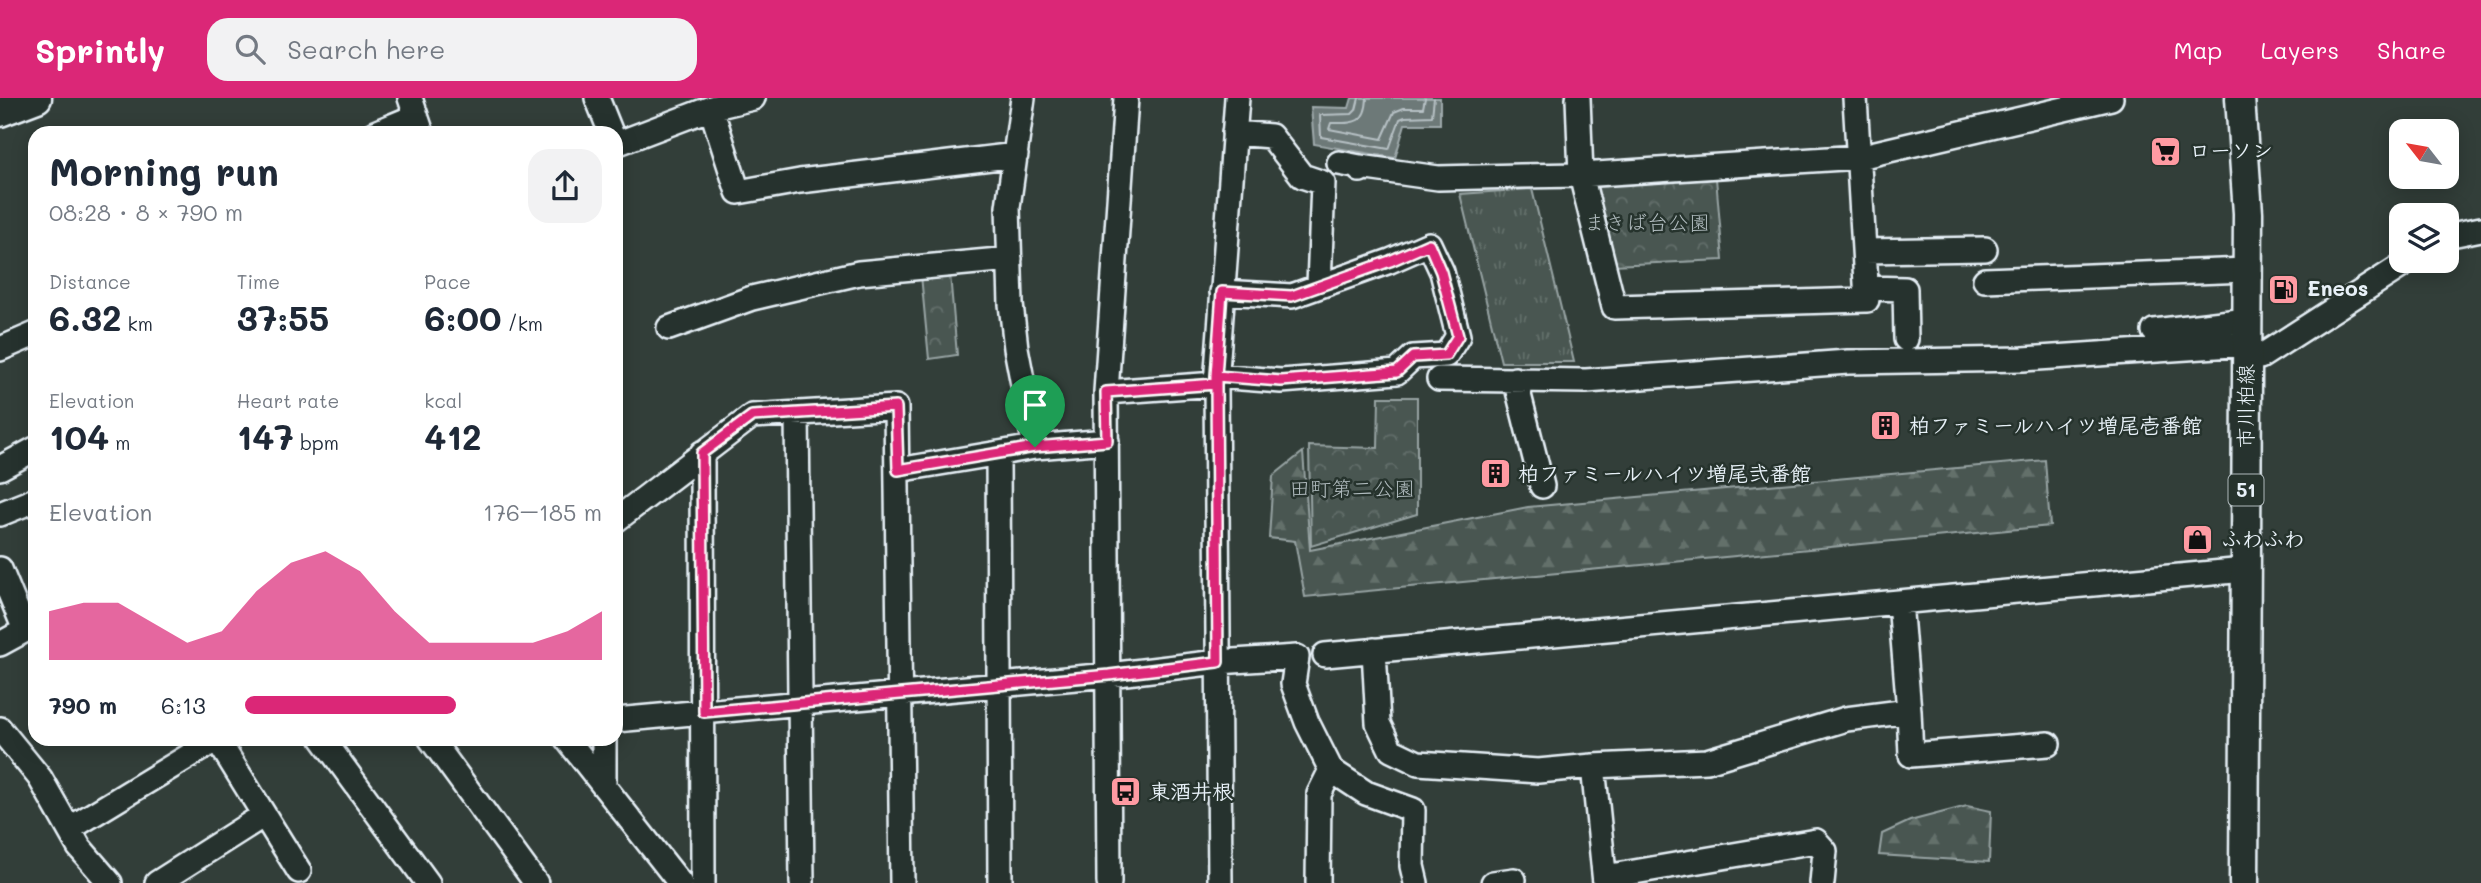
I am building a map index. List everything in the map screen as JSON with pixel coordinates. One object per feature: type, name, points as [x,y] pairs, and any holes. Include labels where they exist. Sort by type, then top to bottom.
[{"type":"main road","points":[[0,112],[37,98]]},
{"type":"main road","name":"市川柏線","points":[[2240,98],[2248,213],[2244,883]]},
{"type":"street","points":[[597,98],[608,126]]},
{"type":"street","points":[[623,141],[711,108],[753,98]]},
{"type":"street","points":[[1023,98],[1007,207],[1011,304],[1016,348],[1035,447]]},
{"type":"street","points":[[1109,883],[1106,392],[1126,98]]},
{"type":"street","points":[[1220,883],[1216,380],[1237,98]]},
{"type":"street","points":[[1578,98],[1581,175],[1614,307],[1867,300],[1855,98]]},
{"type":"street","points":[[1353,167],[1438,177],[1581,175],[1859,156],[2111,98]]},
{"type":"street","points":[[711,108],[738,192],[800,181],[1016,155]]},
{"type":"street","points":[[392,126],[416,116]]},
{"type":"street","points":[[1234,133],[1271,136],[1302,176],[1323,183],[1319,285]]},
{"type":"street","points":[[2459,233],[2481,229]]},
{"type":"street","points":[[1106,392],[1216,380],[1281,381],[1397,372],[1413,357],[1446,355],[1458,336],[1441,272],[1429,244],[1292,296],[1222,292]]},
{"type":"street","points":[[1865,251],[1984,248]]},
{"type":"street","points":[[669,328],[752,298],[859,273],[1010,259]]},
{"type":"street","points":[[1985,280],[2247,270]]},
{"type":"street","points":[[2154,331],[2247,341],[2260,358],[2391,273]]},
{"type":"street","points":[[1866,288],[1905,289],[1906,339]]},
{"type":"street","points":[[0,349],[28,337]]},
{"type":"street","points":[[1439,379],[1515,379],[1558,389],[1586,381],[1740,372],[1848,362],[2023,359],[2247,341]]},
{"type":"street","points":[[1515,379],[1542,486]]},
{"type":"street","points":[[623,515],[752,416],[896,407],[902,883]]},
{"type":"street","points":[[797,413],[802,883]]},
{"type":"street","points":[[898,470],[1035,447],[1107,441]]},
{"type":"street","points":[[0,468],[28,453]]},
{"type":"street","points":[[702,453],[703,883]]},
{"type":"street","points":[[998,453],[1000,883]]},
{"type":"street","points":[[0,514],[28,503]]},
{"type":"street","points":[[0,569],[28,623]]},
{"type":"street","points":[[1325,655],[2245,570]]},
{"type":"street","points":[[1900,602],[1910,755],[2048,744]]},
{"type":"street","points":[[0,644],[28,628]]},
{"type":"street","points":[[1374,650],[1378,723],[1391,750],[1418,763],[1538,771],[1707,761],[1846,719],[1909,711]]},
{"type":"street","points":[[623,719],[1109,675],[1218,662],[1297,657],[1293,684],[1307,722],[1331,770],[1366,793],[1413,810],[1412,866],[1416,883]]},
{"type":"street","points":[[0,729],[40,778],[79,847],[110,883]]},
{"type":"street","points":[[69,829],[205,746]]},
{"type":"street","points":[[221,746],[299,871]]},
{"type":"street","points":[[328,746],[428,883]]},
{"type":"street","points":[[436,746],[536,883]]},
{"type":"street","points":[[572,746],[680,883]]},
{"type":"street","points":[[604,746],[604,786]]},
{"type":"street","points":[[1593,766],[1605,880],[1816,841],[1825,850],[1822,883]]},
{"type":"street","points":[[1318,883],[1319,794],[1331,770]]},
{"type":"street","points":[[157,883],[264,815]]},
{"type":"green space","name":"まきば台公園","points":[[1716,178],[1723,260],[1612,265],[1594,192],[1598,184]]},
{"type":"green space","points":[[1532,189],[1574,362],[1501,362],[1460,194]]},
{"type":"green space","points":[[950,274],[957,355],[929,359],[921,275]]},
{"type":"green space","name":"田町第二公園","points":[[1379,397],[1417,397],[1417,514],[1311,546],[1309,446],[1378,448]]},
{"type":"green space","points":[[1303,452],[1310,550],[1528,507],[2045,460],[2050,526],[1305,597],[1295,541],[1269,538],[1273,476]]},
{"type":"green space","points":[[1967,806],[1991,811],[1989,862],[1879,855],[1882,834],[1910,821]]},
{"type":"water","points":[[1352,98],[1440,98],[1440,124],[1405,124],[1395,158],[1314,144],[1311,107],[1349,108]]},
{"type":"place","name":"ローソン","points":[[2166,151]]},
{"type":"place","name":"Eneos","points":[[2284,289]]},
{"type":"place","name":"柏ファミールハイツ増尾壱番館","points":[[1886,426]]},
{"type":"place","name":"柏ファミールハイツ増尾弐番館","points":[[1495,474]]},
{"type":"place","name":"ふわふわ","points":[[2198,539]]},
{"type":"place","name":"東酒井根","points":[[1126,792]]},
{"type":"route","points":[[1035,447],[898,470],[896,407],[752,416],[702,453],[704,712],[1109,675],[1218,662],[1216,376],[1222,292],[1292,296],[1429,244],[1441,272],[1458,336],[1446,355],[1413,357],[1397,372],[1281,381],[1216,376],[1216,384],[1106,392],[1107,441],[1035,447]]}]
